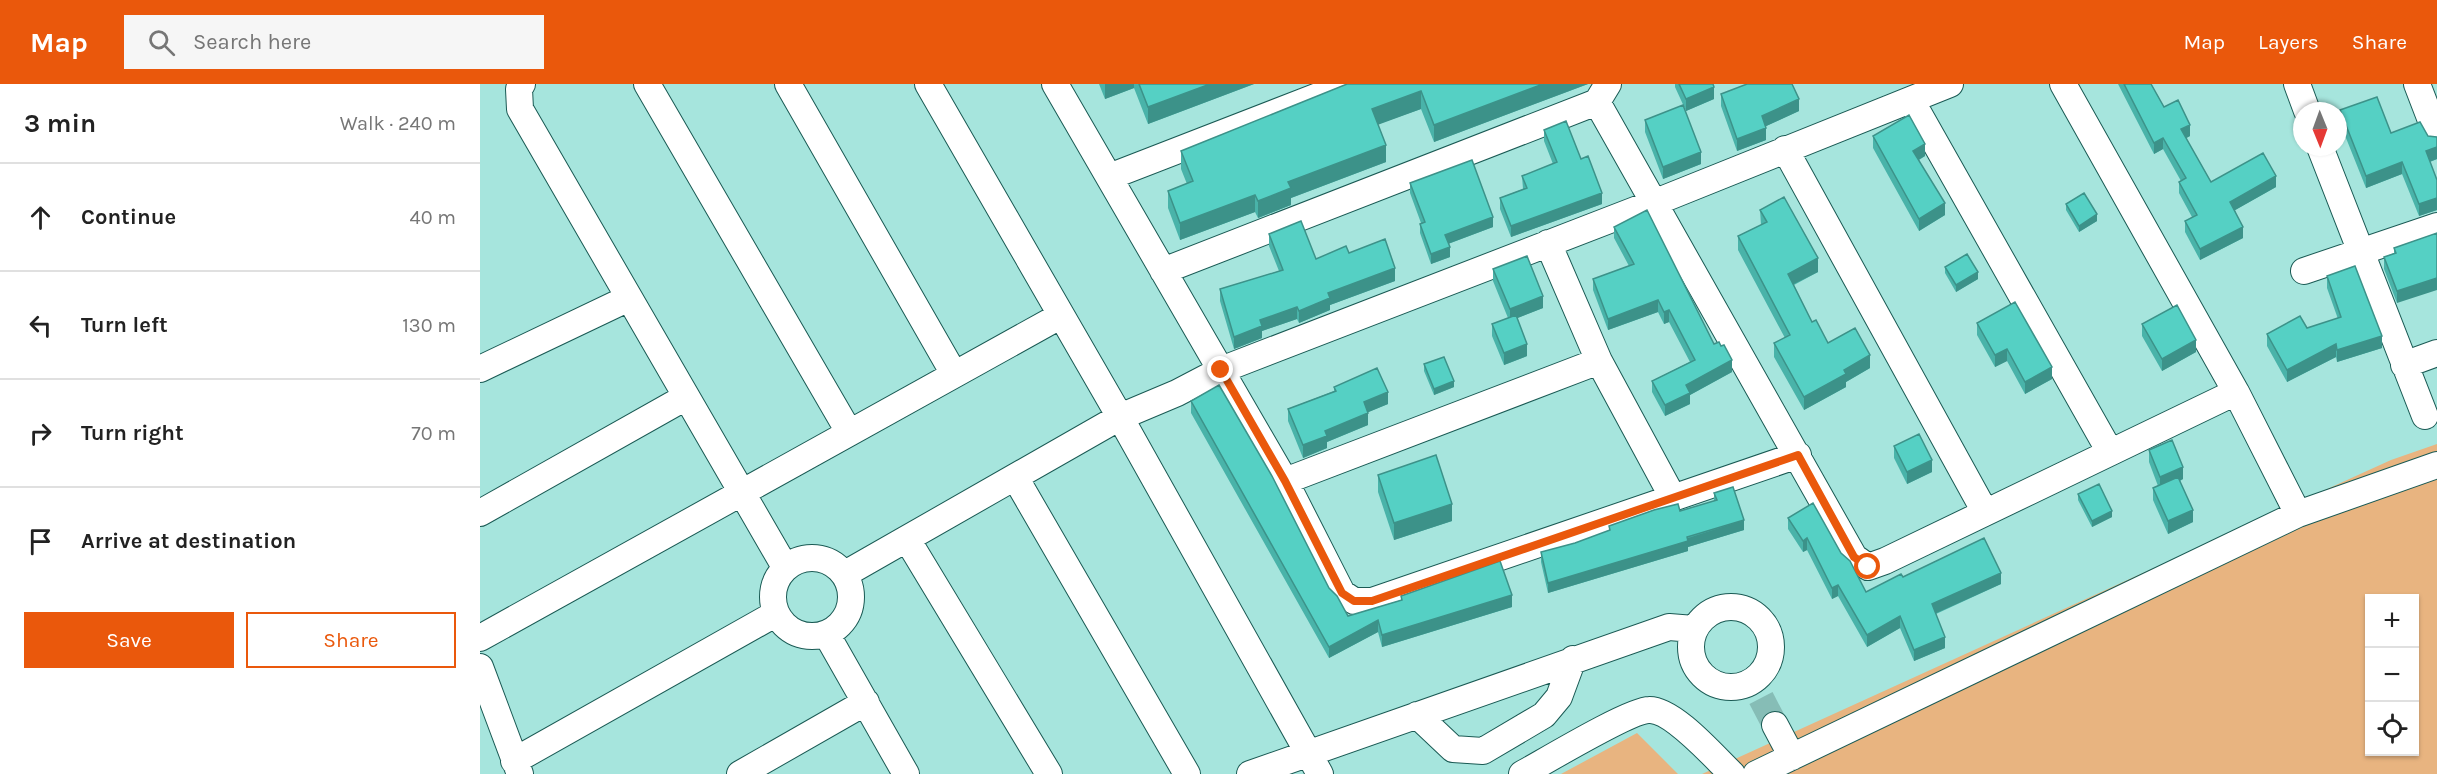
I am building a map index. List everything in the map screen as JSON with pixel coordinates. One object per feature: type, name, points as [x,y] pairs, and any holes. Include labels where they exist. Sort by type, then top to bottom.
[{"type":"street","points":[[522,84],[519,89],[520,109],[785,567]]},
{"type":"street","points":[[647,84],[849,432]]},
{"type":"street","points":[[788,84],[954,374]]},
{"type":"street","points":[[928,84],[1120,417],[1315,764]]},
{"type":"street","points":[[1055,84],[1285,481],[1342,593],[1354,601],[1372,601],[1672,496],[1798,455]]},
{"type":"street","points":[[1108,177],[1349,84]]},
{"type":"street","points":[[845,574],[1120,417],[1177,393],[1221,370],[1656,202],[1950,84]]},
{"type":"street","points":[[2063,84],[2236,392],[2298,514]]},
{"type":"street","points":[[2297,84],[2304,102]]},
{"type":"street","points":[[2417,84],[2437,136]]},
{"type":"street","points":[[1163,271],[1603,93],[1656,202],[1854,557],[1868,567],[1886,561],[2236,392]]},
{"type":"street","points":[[1911,100],[2110,452]]},
{"type":"street","points":[[1785,149],[1985,512]]},
{"type":"street","points":[[2323,156],[2425,416]]},
{"type":"street","points":[[2304,271],[2437,226]]},
{"type":"street","points":[[1548,243],[1599,361],[1672,496]]},
{"type":"street","points":[[480,369],[629,298]]},
{"type":"street","points":[[480,638],[1060,315]]},
{"type":"street","points":[[2404,365],[2437,353]]},
{"type":"street","points":[[1285,481],[1599,361]]},
{"type":"street","points":[[480,513],[686,397]]},
{"type":"street","points":[[1756,774],[2298,514],[2437,465]]},
{"type":"street","points":[[1015,477],[1187,774]]},
{"type":"street","points":[[907,539],[1049,774]]},
{"type":"street","points":[[805,558],[828,560],[845,574],[853,597],[846,620],[827,635],[807,637],[788,630],[775,614],[772,598],[775,581],[785,567],[805,558]]},
{"type":"street","points":[[1729,607],[1749,611],[1765,625],[1771,645],[1767,666],[1757,690],[1712,684],[1696,670],[1690,650],[1694,629],[1708,613],[1729,607]]},
{"type":"street","points":[[480,667],[517,768],[775,614]]},
{"type":"street","points":[[1250,774],[1315,764],[1417,715],[1669,627],[1694,629]]},
{"type":"street","points":[[827,635],[906,774]]},
{"type":"street","points":[[1417,715],[1453,749],[1484,751],[1544,715],[1559,698],[1573,660]]},
{"type":"street","points":[[740,774],[866,702]]},
{"type":"street","points":[[1522,774],[1626,718],[1649,710],[1664,714],[1682,727],[1732,774]]},
{"type":"street","points":[[1775,725],[1792,757]]},
{"type":"shaded area","points":[[2437,444],[2437,774],[1702,774],[2391,460]]},
{"type":"shaded area","points":[[1637,733],[1678,774],[1561,774]]},
{"type":"building","points":[[1139,84],[1210,84],[1148,107]]},
{"type":"building","points":[[1347,84],[1543,84],[1434,125],[1421,91],[1372,109],[1386,145],[1288,182],[1291,188],[1258,201],[1255,195],[1180,223],[1168,191],[1193,181],[1181,151]]},
{"type":"building","points":[[1679,84],[1713,84],[1714,87],[1686,99]]},
{"type":"building","points":[[1747,84],[1792,84],[1799,99],[1762,116],[1766,128],[1737,139],[1721,94]]},
{"type":"building","points":[[2124,84],[2151,84],[2164,107],[2178,100],[2190,125],[2181,129],[2211,182],[2263,153],[2276,176],[2230,202],[2243,227],[2200,249],[2185,221],[2197,215],[2179,182],[2186,178],[2163,138],[2154,143]]},
{"type":"building","points":[[2377,97],[2391,133],[2420,122],[2428,136],[2437,137],[2437,147],[2426,151],[2437,180],[2437,198],[2419,204],[2402,162],[2366,176],[2347,128],[2347,108]]},
{"type":"building","points":[[1683,105],[1701,152],[1663,167],[1645,120]]},
{"type":"building","points":[[1909,115],[1925,144],[1913,151],[1945,203],[1919,219],[1873,136]]},
{"type":"building","points":[[1566,121],[1581,159],[1588,156],[1602,193],[1511,226],[1500,198],[1527,188],[1522,176],[1557,162],[1544,130]]},
{"type":"building","points":[[1472,160],[1493,217],[1445,235],[1450,247],[1431,254],[1420,224],[1425,222],[1410,183]]},
{"type":"building","points":[[2084,193],[2097,214],[2079,226],[2066,204]]},
{"type":"building","points":[[1784,197],[1818,258],[1788,274],[1812,322],[1816,320],[1828,343],[1855,328],[1870,355],[1844,370],[1846,374],[1804,397],[1774,343],[1790,335],[1738,236],[1767,222],[1760,210]]},
{"type":"building","points":[[1647,210],[1714,344],[1719,342],[1721,346],[1724,345],[1732,360],[1686,385],[1690,393],[1665,405],[1652,381],[1695,360],[1669,310],[1664,312],[1658,300],[1608,319],[1593,279],[1634,264],[1614,227]]},
{"type":"building","points":[[1301,221],[1316,259],[1346,246],[1349,253],[1385,239],[1395,268],[1328,293],[1330,298],[1299,311],[1297,307],[1260,320],[1262,326],[1234,337],[1220,289],[1283,270],[1269,234]]},
{"type":"building","points":[[2437,233],[2437,278],[2397,291],[2384,257],[2396,253],[2394,248]]},
{"type":"building","points":[[1967,254],[1978,272],[1956,285],[1945,267]]},
{"type":"building","points":[[1527,256],[1543,296],[1510,309],[1493,269]]},
{"type":"building","points":[[2355,266],[2382,336],[2337,350],[2336,344],[2287,370],[2267,334],[2300,316],[2307,328],[2341,317],[2327,276]]},
{"type":"building","points":[[2015,302],[2052,367],[2025,382],[2007,349],[1995,355],[1977,323]]},
{"type":"building","points":[[2177,305],[2196,340],[2162,359],[2142,324]]},
{"type":"building","points":[[1516,315],[1527,344],[1504,353],[1492,324]]},
{"type":"building","points":[[1444,357],[1454,381],[1434,389],[1424,364]]},
{"type":"building","points":[[1377,368],[1388,392],[1364,402],[1368,413],[1325,431],[1327,436],[1303,445],[1288,409],[1336,391],[1334,387]]},
{"type":"building","points":[[1219,385],[1272,476],[1329,588],[1337,596],[1348,616],[1402,600],[1401,596],[1500,561],[1512,595],[1382,635],[1378,620],[1329,647],[1191,401]]},
{"type":"building","points":[[1919,434],[1932,460],[1907,472],[1894,446]]},
{"type":"building","points":[[2172,440],[2183,467],[2160,477],[2149,450]]},
{"type":"building","points":[[1436,455],[1452,504],[1394,523],[1378,475]]},
{"type":"building","points":[[2178,477],[2193,510],[2168,521],[2153,488]]},
{"type":"building","points":[[2099,484],[2112,511],[2092,521],[2078,494]]},
{"type":"building","points":[[1733,487],[1744,520],[1687,537],[1688,541],[1548,583],[1541,552],[1610,530],[1609,526],[1654,510],[1678,504],[1680,511],[1717,500],[1714,493]]},
{"type":"building","points":[[1813,503],[1841,553],[1850,561],[1866,592],[1901,574],[1903,577],[1984,538],[2001,573],[1932,604],[1945,637],[1914,650],[1900,616],[1867,635],[1838,585],[1832,588],[1807,538],[1803,541],[1788,518]]},
{"type":"tunnel","points":[[1761,698],[1775,725]]},
{"type":"route","points":[[1221,370],[1285,481],[1342,593],[1354,601],[1372,601],[1672,496],[1798,455],[1854,557],[1868,567]]}]
